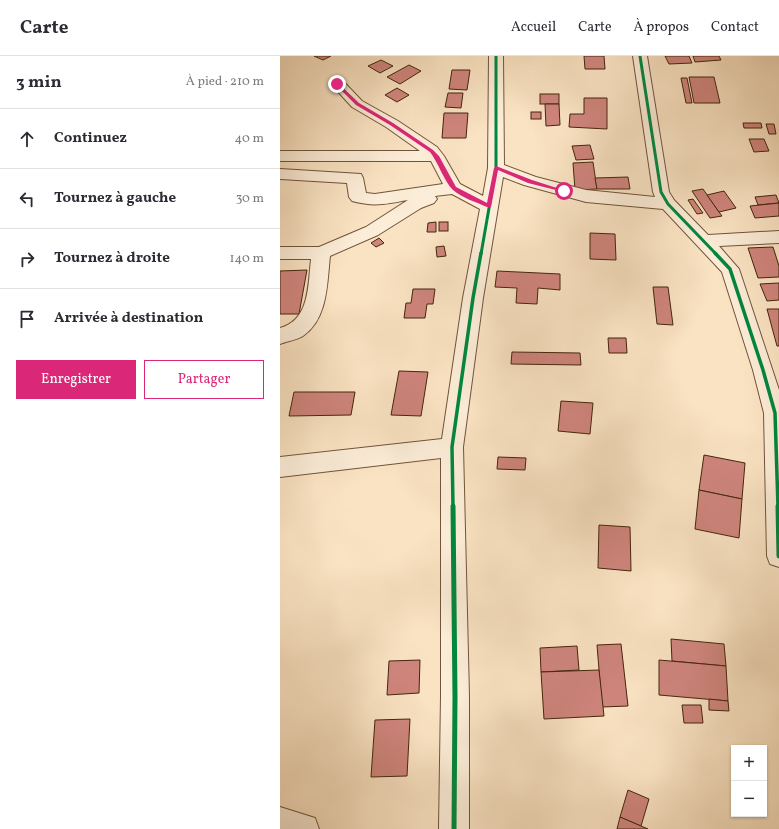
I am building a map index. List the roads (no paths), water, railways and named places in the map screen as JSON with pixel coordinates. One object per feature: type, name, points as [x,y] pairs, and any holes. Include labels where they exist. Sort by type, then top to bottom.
[{"type":"street","points":[[454,829],[455,696],[452,447],[473,298],[496,168],[498,90],[496,56]]},
{"type":"street","points":[[640,56],[661,192],[668,204],[705,241],[730,269],[777,414],[779,556]]},
{"type":"street","points":[[337,84],[357,104],[392,124],[431,151],[436,156],[454,188],[489,206]]},
{"type":"street","points":[[280,156],[436,156]]},
{"type":"street","points":[[496,168],[530,181],[586,196],[668,204]]},
{"type":"street","points":[[280,174],[355,178],[358,197],[375,200],[454,188]]},
{"type":"street","points":[[280,253],[322,253],[372,231],[415,204],[454,188]]},
{"type":"street","points":[[705,241],[779,237]]},
{"type":"street","points":[[280,336],[296,331],[306,322],[314,310],[322,253]]},
{"type":"street","points":[[280,467],[452,447]]},
{"type":"street","points":[[280,822],[304,829]]}]
